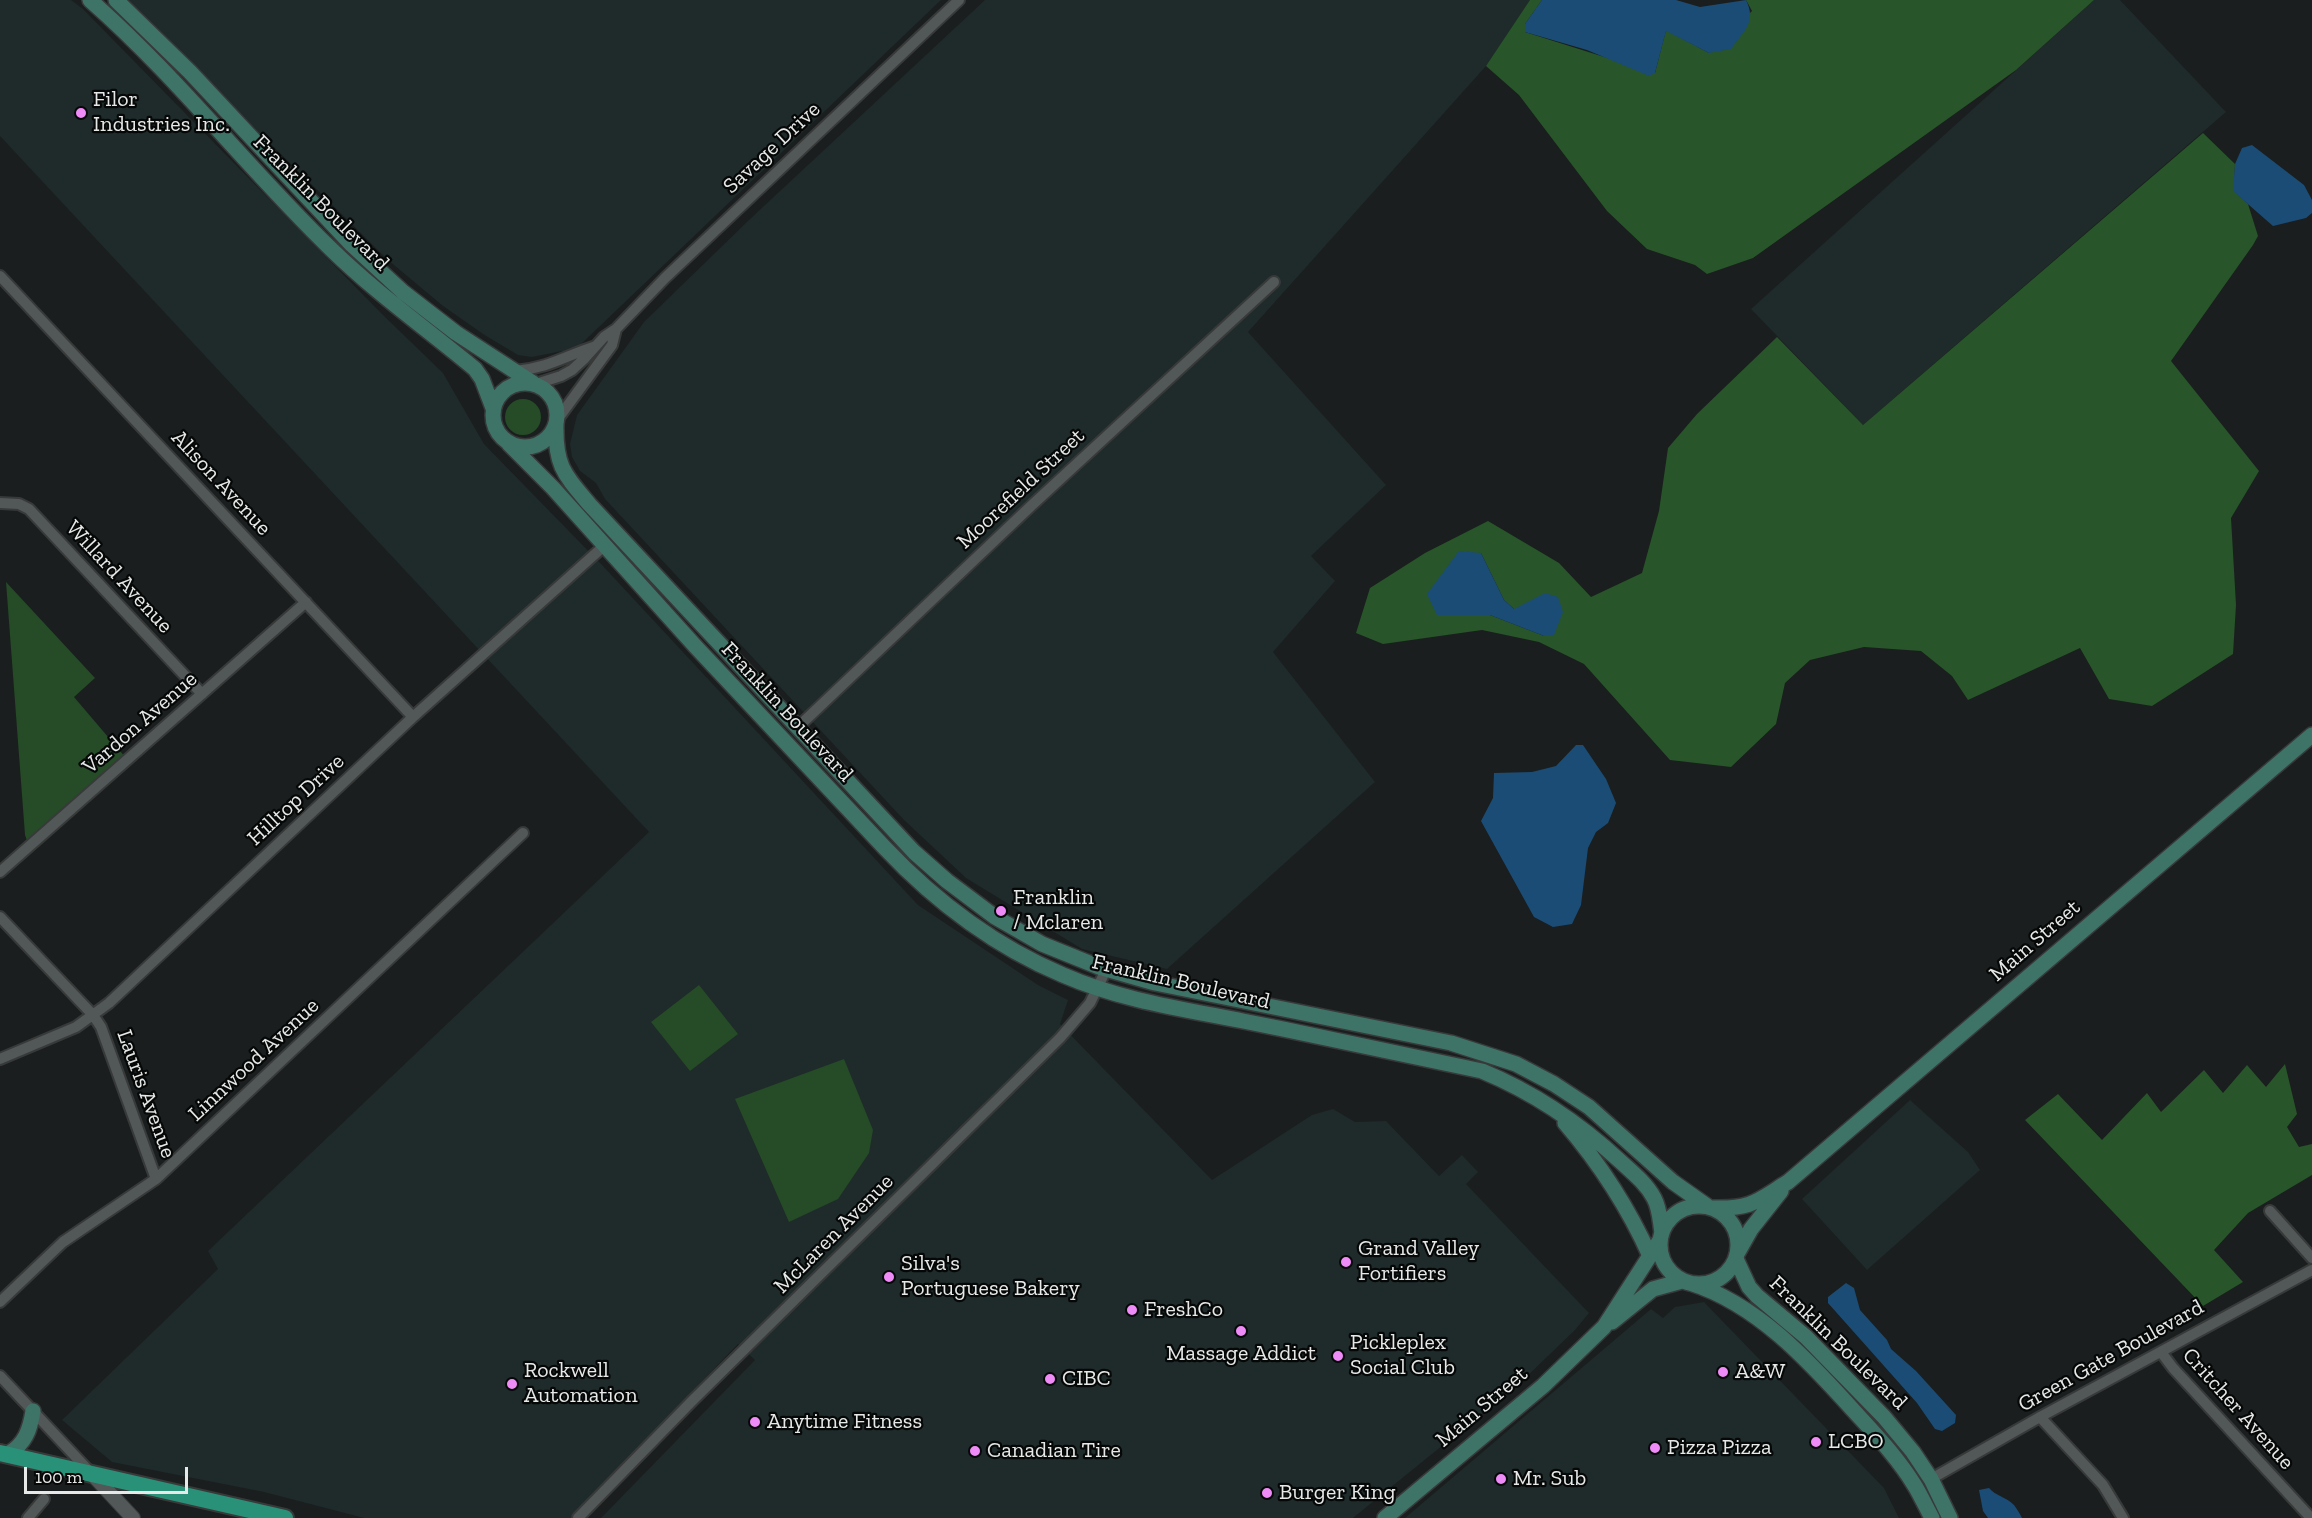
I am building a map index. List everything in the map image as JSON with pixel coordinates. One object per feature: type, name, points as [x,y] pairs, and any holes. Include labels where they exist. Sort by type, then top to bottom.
[{"type":"main road","name":"Franklin Boulevard","points":[[90,0],[145,52],[331,249],[376,291],[475,369],[482,379],[493,408]]},
{"type":"main road","name":"Franklin Boulevard","points":[[116,0],[190,72],[352,245],[403,292],[456,333],[534,384]]},
{"type":"main road","points":[[534,384],[549,394],[554,402],[556,422],[547,439],[538,445],[518,447],[508,444],[495,428],[493,408],[504,391],[513,386],[534,384]]},
{"type":"main road","name":"Franklin Boulevard","points":[[556,422],[555,447],[563,474],[590,505],[914,852],[946,881],[995,917],[1042,944],[1106,970],[1166,985],[1451,1043],[1516,1064],[1554,1084],[1589,1107],[1673,1182],[1711,1207]]},
{"type":"main road","name":"Franklin Boulevard","points":[[508,444],[553,488],[704,656],[915,879],[959,916],[1036,963],[1098,989],[1482,1071],[1510,1083],[1549,1105],[1588,1132],[1648,1188],[1660,1213],[1661,1237]]},
{"type":"main road","name":"Main Street","points":[[1711,1207],[1740,1208],[1788,1182],[2312,735]]},
{"type":"main road","points":[[1549,1105],[1606,1174],[1650,1256]]},
{"type":"main road","name":"Main Street","points":[[1737,1256],[1751,1229],[1788,1182]]},
{"type":"main road","points":[[1689,1207],[1711,1207],[1731,1221],[1738,1241],[1737,1256],[1722,1277],[1712,1282],[1686,1282],[1671,1272],[1664,1262],[1661,1237],[1672,1216],[1680,1210],[1689,1207]]},
{"type":"main road","name":"Main Street","points":[[1605,1327],[1661,1237]]},
{"type":"main road","name":"Franklin Boulevard","points":[[1737,1256],[1749,1287],[1757,1296],[1806,1337],[1853,1384],[1913,1452],[1950,1518]]},
{"type":"main road","name":"Franklin Boulevard","points":[[1686,1282],[1708,1289],[1740,1307],[1775,1331],[1796,1350],[1896,1459],[1915,1486],[1932,1518]]},
{"type":"main road","name":"Main Street","points":[[1384,1518],[1543,1386],[1605,1327],[1653,1289],[1686,1282]]},
{"type":"main road","points":[[4,1454],[17,1449],[24,1440],[33,1411]]},
{"type":"main road","points":[[4,1454],[285,1518]]},
{"type":"street","name":"Savage Drive","points":[[534,384],[572,370],[665,278],[959,0]]},
{"type":"street","name":"Alison Avenue","points":[[0,276],[413,717]]},
{"type":"street","name":"Moorefield Street","points":[[798,727],[1031,506],[1274,282]]},
{"type":"street","name":"Savage Drive","points":[[556,422],[612,345],[616,329]]},
{"type":"street","points":[[515,371],[536,369],[556,363],[596,345]]},
{"type":"street","name":"Willard Avenue","points":[[0,503],[19,504],[29,509],[202,694]]},
{"type":"street","name":"Hilltop Drive","points":[[0,1059],[75,1027],[109,1003],[413,717],[604,546]]},
{"type":"street","name":"Vardon Avenue","points":[[0,872],[306,602]]},
{"type":"street","name":"Linnwood Avenue","points":[[0,1302],[63,1242],[156,1179],[523,833]]},
{"type":"street","name":"Lauris Avenue","points":[[0,917],[102,1027],[156,1179]]},
{"type":"street","name":"McLaren Avenue","points":[[578,1518],[699,1394],[1060,1038],[1090,1003],[1106,970]]},
{"type":"street","points":[[2270,1211],[2312,1258]]},
{"type":"street","name":"Green Gate Boulevard","points":[[1930,1479],[2312,1270]]},
{"type":"street","name":"Critcher Avenue","points":[[2161,1352],[2311,1518]]},
{"type":"street","points":[[0,1376],[133,1518]]},
{"type":"street","points":[[2040,1417],[2103,1485],[2123,1518]]},
{"type":"street","points":[[28,1518],[44,1499]]},
{"type":"shaded area","points":[[0,0],[71,0],[83,9],[382,314],[443,373],[484,444],[603,566],[918,905],[1038,985],[1068,1000],[1060,1024],[1212,1180],[1312,1115],[1333,1109],[1355,1122],[1386,1121],[1439,1176],[1462,1155],[1478,1172],[1466,1184],[1589,1313],[1575,1330],[1522,1381],[1353,1518],[601,1518],[755,1360],[738,1344],[571,1518],[364,1518],[264,1492],[112,1462],[62,1420],[218,1269],[208,1251],[649,832],[0,136]]},
{"type":"shaded area","points":[[125,0],[941,0],[578,347],[567,353],[562,351],[532,357],[518,355],[483,334],[443,306],[388,260]]},
{"type":"shaded area","points":[[985,0],[1556,0],[1486,66],[1248,332],[1386,485],[1311,556],[1335,581],[1273,652],[1375,782],[1167,969],[1082,949],[966,878],[904,820],[605,499],[596,483],[580,471],[572,457],[570,444],[577,415],[644,322],[749,220]]},
{"type":"shaded area","points":[[2094,0],[2120,0],[2226,112],[1863,425],[1751,309]]},
{"type":"shaded area","points":[[1910,1100],[1968,1152],[1980,1170],[1867,1270],[1802,1199]]},
{"type":"shaded area","points":[[1704,1302],[1884,1488],[1899,1518],[1405,1518],[1651,1309],[1663,1318],[1675,1307]]},
{"type":"green space","points":[[1530,0],[1542,0],[1525,24],[1525,32],[1655,73],[1666,30],[1709,53],[1752,11],[1746,0],[2094,0],[2016,70],[1753,258],[1707,274],[1695,265],[1647,249],[1607,211],[1519,95],[1486,66]]},
{"type":"green space","points":[[2203,133],[2235,164],[2234,191],[2248,204],[2258,236],[2171,361],[2259,471],[2231,518],[2236,605],[2233,654],[2152,706],[2109,699],[2080,648],[1968,700],[1952,676],[1921,651],[1864,647],[1810,660],[1785,683],[1776,724],[1731,767],[1670,760],[1584,664],[1539,642],[1482,630],[1383,644],[1356,633],[1370,588],[1425,553],[1488,521],[1559,563],[1591,597],[1642,573],[1659,511],[1668,448],[1697,414],[1777,337],[1863,425]],"holes":[[[1481,553],[1504,600],[1544,636],[1490,615]]]},
{"type":"green space","points":[[523,399],[536,404],[541,417],[536,430],[523,435],[510,430],[505,417],[510,404]]},
{"type":"green space","points":[[6,582],[95,678],[74,697],[126,758],[30,849],[25,835]]},
{"type":"green space","points":[[699,985],[738,1034],[690,1071],[651,1022]]},
{"type":"green space","points":[[844,1059],[873,1130],[869,1153],[838,1199],[789,1222],[735,1099]]},
{"type":"green space","points":[[2285,1064],[2297,1114],[2287,1127],[2299,1147],[2312,1144],[2312,1175],[2248,1213],[2214,1250],[2243,1282],[2203,1306],[2025,1120],[2058,1094],[2102,1140],[2147,1093],[2161,1112],[2204,1070],[2223,1093],[2247,1065],[2266,1087]]},
{"type":"water","points":[[1542,0],[1676,0],[1700,7],[1746,0],[1750,20],[1731,49],[1709,53],[1666,31],[1655,73],[1649,76],[1587,50],[1525,32],[1525,24]]},
{"type":"water","points":[[2252,145],[2304,185],[2312,200],[2312,213],[2306,218],[2273,226],[2233,191],[2235,164],[2242,148]]},
{"type":"water","points":[[1459,551],[1481,553],[1504,600],[1514,609],[1545,593],[1558,597],[1563,612],[1554,635],[1544,636],[1490,615],[1437,615],[1427,594]]},
{"type":"water","points":[[1576,745],[1583,745],[1606,779],[1616,803],[1608,823],[1596,832],[1588,848],[1581,905],[1572,924],[1553,927],[1534,917],[1481,821],[1493,798],[1494,773],[1532,772],[1556,766]]},
{"type":"water","points":[[1846,1283],[1854,1288],[1860,1310],[1887,1340],[1891,1349],[1916,1371],[1956,1415],[1955,1423],[1942,1431],[1935,1429],[1917,1403],[1828,1303],[1828,1297]]},
{"type":"water","points":[[1989,1488],[2014,1505],[2022,1518],[1988,1518],[1983,1511],[1979,1490]]},
{"type":"place","name":"Filor Industries Inc.","points":[[81,113]]},
{"type":"place","name":"Franklin / Mclaren","points":[[1001,911]]},
{"type":"place","name":"Grand Valley Fortifiers","points":[[1346,1262]]},
{"type":"place","name":"Silva's Portuguese Bakery","points":[[889,1277]]},
{"type":"place","name":"FreshCo","points":[[1132,1310]]},
{"type":"place","name":"Massage Addict","points":[[1241,1331]]},
{"type":"place","name":"Pickleplex Social Club","points":[[1338,1356]]},
{"type":"place","name":"A&W","points":[[1723,1372]]},
{"type":"place","name":"CIBC","points":[[1050,1379]]},
{"type":"place","name":"Rockwell Automation","points":[[512,1384]]},
{"type":"place","name":"Anytime Fitness","points":[[755,1422]]},
{"type":"place","name":"LCBO","points":[[1816,1442]]},
{"type":"place","name":"Pizza Pizza","points":[[1655,1448]]},
{"type":"place","name":"Canadian Tire","points":[[975,1451]]},
{"type":"place","name":"Mr. Sub","points":[[1501,1479]]},
{"type":"place","name":"Burger King","points":[[1267,1493]]}]
